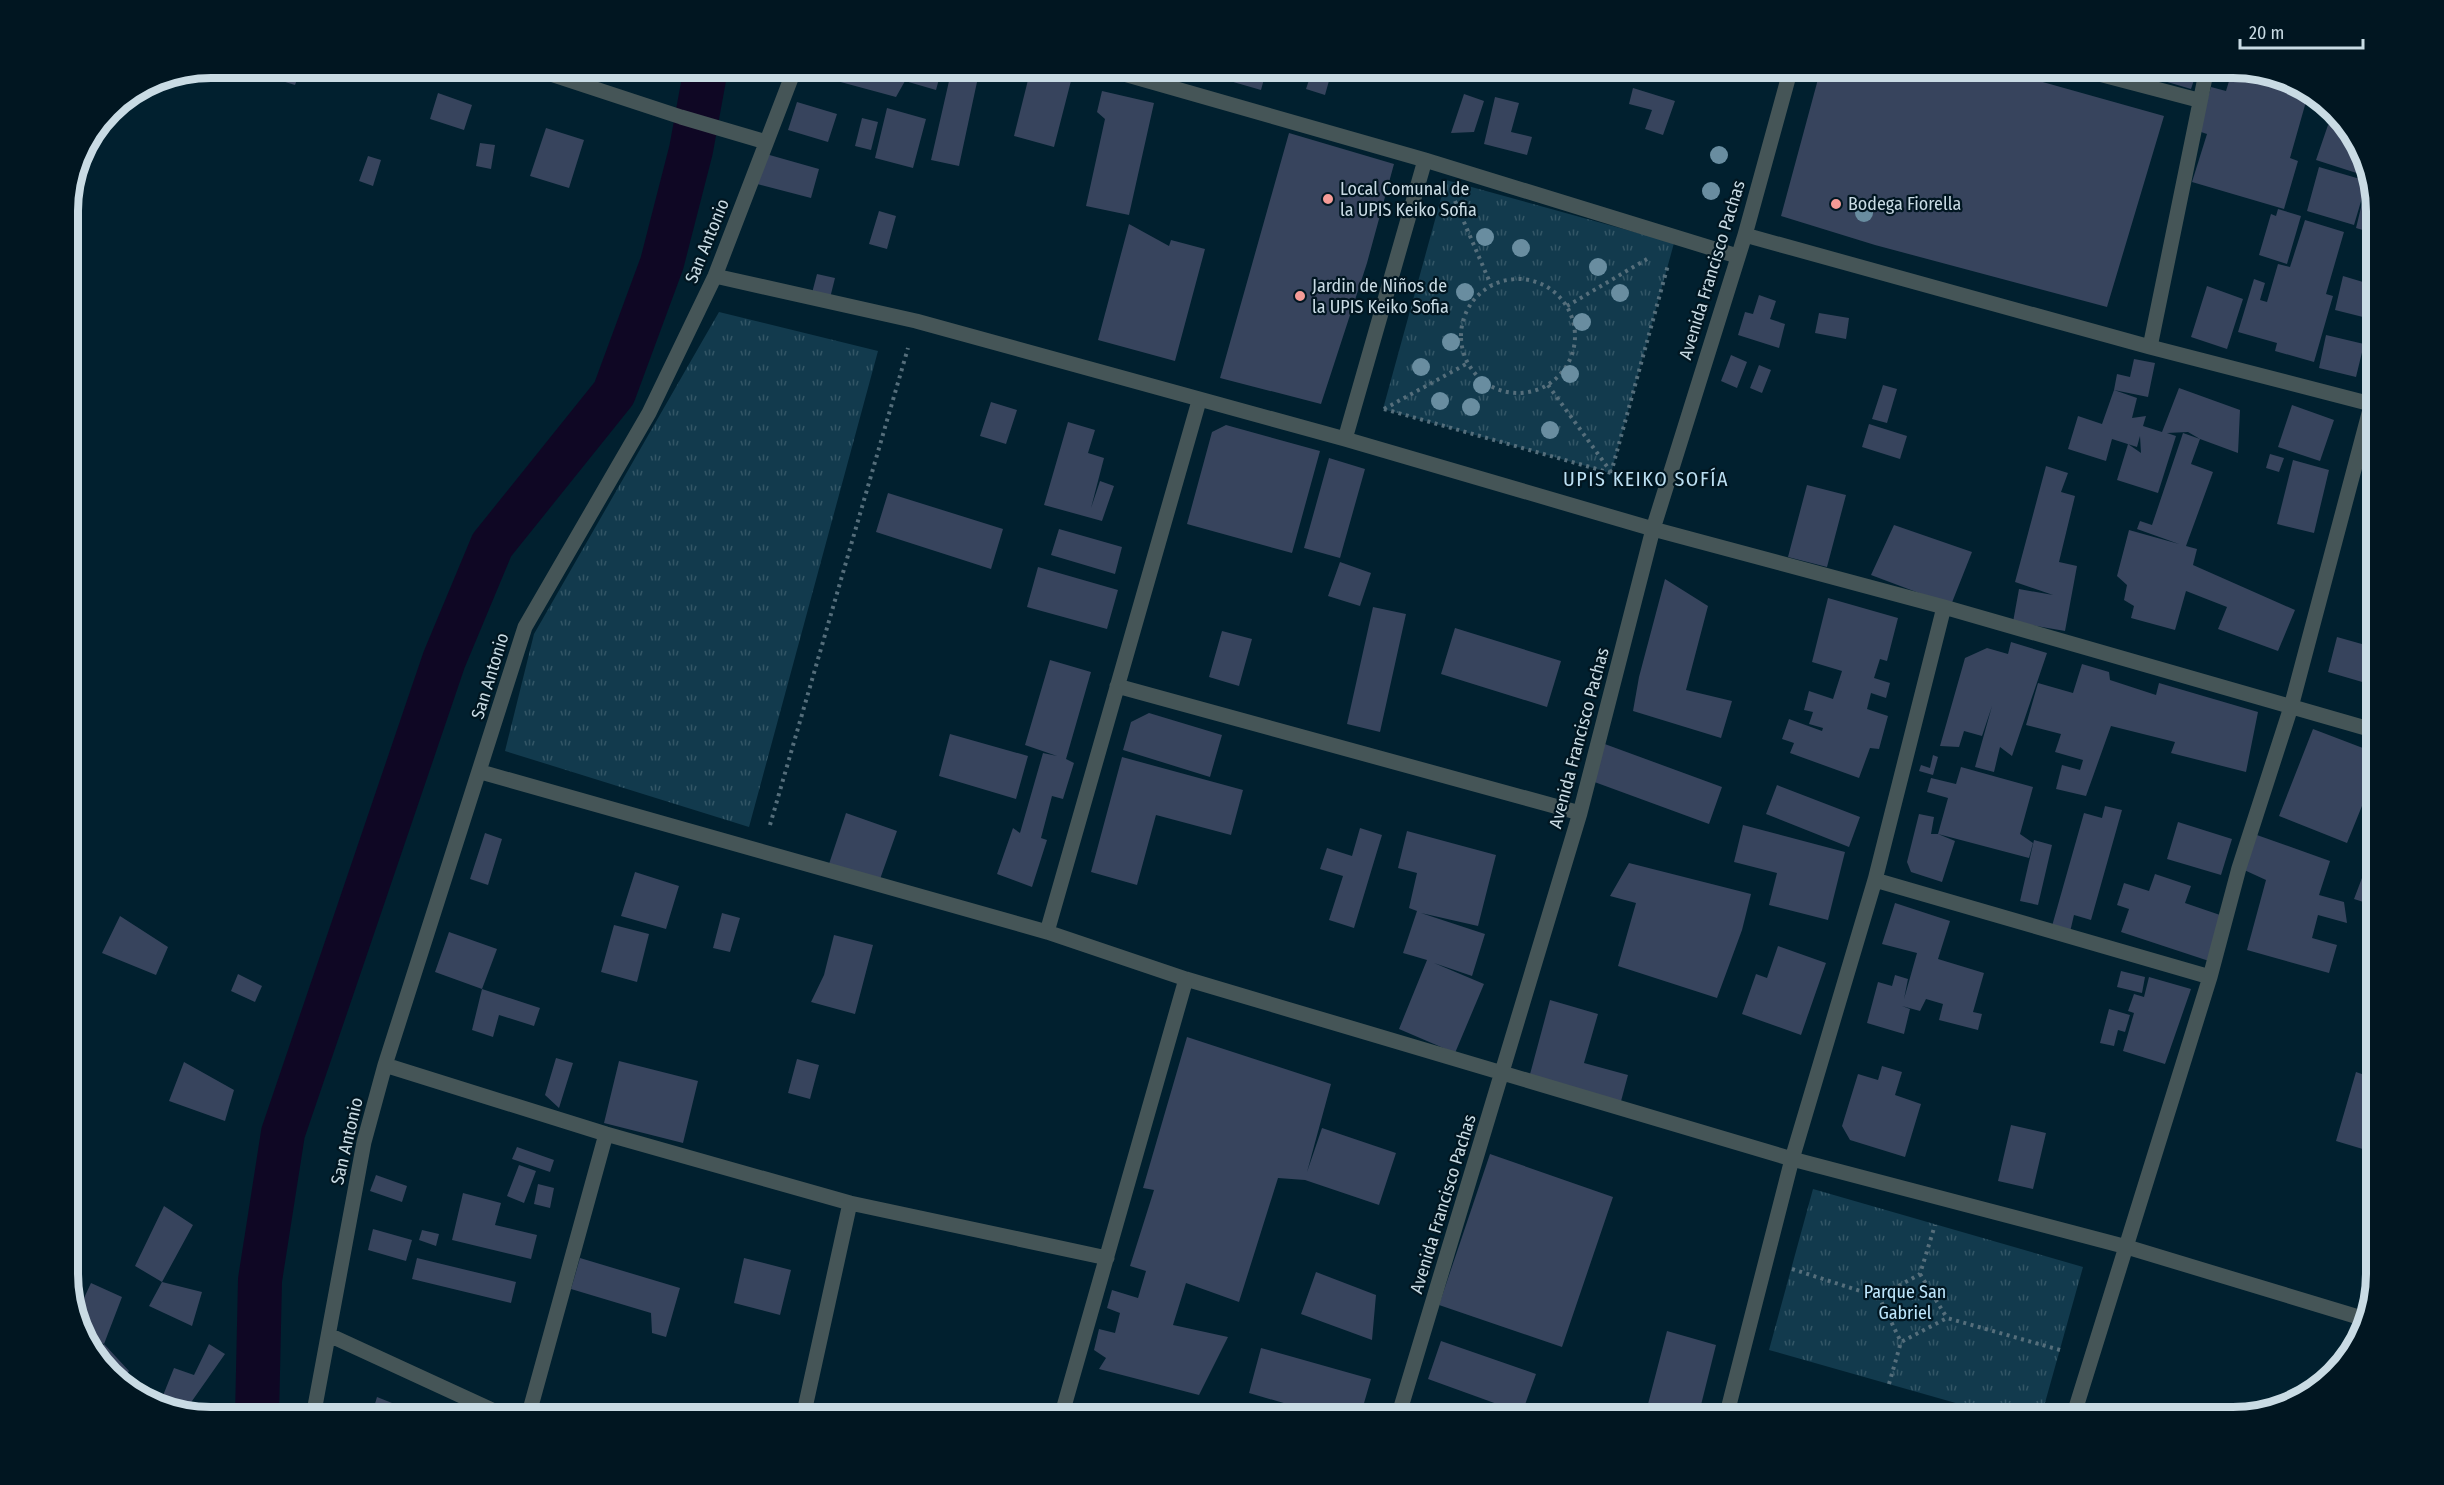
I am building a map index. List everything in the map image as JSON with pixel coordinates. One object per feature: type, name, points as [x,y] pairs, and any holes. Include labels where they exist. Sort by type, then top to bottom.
[{"type":"street","points":[[562,78],[766,142]]},
{"type":"street","name":"San Antonio","points":[[315,1407],[364,1142],[385,1065],[481,772],[525,627],[649,413],[715,276],[791,78]]},
{"type":"street","points":[[1153,78],[1737,255]]},
{"type":"street","name":"Avenida Francisco Pachas","points":[[1401,1407],[1580,813],[1653,529],[1745,235],[1788,78]]},
{"type":"street","points":[[2114,78],[2198,100]]},
{"type":"street","points":[[2150,347],[2204,78]]},
{"type":"street","points":[[1345,439],[1425,160]]},
{"type":"street","points":[[1745,235],[2150,347],[2366,403]]},
{"type":"street","points":[[715,276],[916,321],[1199,401],[1345,439],[1653,529],[1944,607],[2366,728]]},
{"type":"street","points":[[1047,932],[1199,401]]},
{"type":"street","points":[[2076,1407],[2291,707],[2366,423]]},
{"type":"street","points":[[1729,1407],[1792,1159],[1875,880],[1944,607]]},
{"type":"street","points":[[1117,686],[1580,813]]},
{"type":"street","points":[[481,772],[1047,932],[1186,979],[1502,1075],[1792,1159],[2127,1247],[2358,1317]]},
{"type":"street","points":[[1875,880],[2210,977]]},
{"type":"street","points":[[1064,1407],[1186,979]]},
{"type":"street","points":[[385,1065],[606,1134],[850,1203],[1107,1258]]},
{"type":"street","points":[[531,1407],[606,1134]]},
{"type":"street","points":[[805,1407],[850,1203]]},
{"type":"street","points":[[329,1335],[483,1407]]},
{"type":"path","points":[[1450,190],[1491,285]]},
{"type":"path","points":[[1567,306],[1654,255]]},
{"type":"path","points":[[1611,473],[1671,255]]},
{"type":"path","points":[[1508,279],[1525,279],[1542,283],[1567,306],[1574,323],[1575,341],[1571,358],[1562,373],[1548,385],[1531,392],[1512,393],[1495,388],[1479,378],[1468,363],[1462,337],[1467,310],[1477,296],[1491,285],[1508,279]]},
{"type":"path","points":[[762,853],[916,321]]},
{"type":"path","points":[[1468,363],[1383,409],[1611,473]]},
{"type":"path","points":[[1548,385],[1611,473]]},
{"type":"path","points":[[1879,1297],[1920,1274],[1935,1224]]},
{"type":"path","points":[[1791,1269],[1879,1297],[1901,1342],[1889,1384]]},
{"type":"path","points":[[1920,1274],[1947,1318],[2060,1350]]},
{"type":"path","points":[[1901,1342],[1947,1318]]},
{"type":"green space","points":[[1446,180],[1674,243],[1611,473],[1383,409]]},
{"type":"green space","points":[[719,312],[878,351],[749,827],[505,751],[534,634]]},
{"type":"green space","name":"Parque San Gabriel","points":[[1813,1189],[2083,1267],[2044,1407],[1970,1407],[1769,1350]]},
{"type":"building","points":[[272,78],[297,78],[295,85]]},
{"type":"building","points":[[826,78],[939,78],[936,90],[905,81],[896,97]]},
{"type":"building","points":[[950,78],[978,78],[959,166],[931,160]]},
{"type":"building","points":[[1028,78],[1072,78],[1054,147],[1014,136]]},
{"type":"building","points":[[1219,78],[1264,78],[1261,90]]},
{"type":"building","points":[[1310,78],[1330,78],[1325,95],[1306,89]]},
{"type":"building","points":[[1818,78],[2029,78],[2164,116],[2107,307],[1875,245],[1781,216]]},
{"type":"building","points":[[2154,78],[2195,78],[2191,89]]},
{"type":"building","points":[[2230,78],[2250,79],[2284,88],[2307,100],[2290,158],[2298,161],[2284,209],[2192,182],[2207,134],[2198,131],[2211,87],[2226,91]]},
{"type":"building","points":[[1633,88],[1675,101],[1663,135],[1645,129],[1652,110],[1629,104]]},
{"type":"building","points":[[1102,91],[1154,103],[1129,215],[1086,206],[1105,119],[1097,112]]},
{"type":"building","points":[[438,93],[472,105],[464,130],[430,119]]},
{"type":"building","points":[[1464,94],[1484,101],[1474,132],[1451,133]]},
{"type":"building","points":[[1495,97],[1519,103],[1511,132],[1532,137],[1527,155],[1484,144]]},
{"type":"building","points":[[797,102],[837,114],[828,142],[788,130]]},
{"type":"building","points":[[887,108],[926,119],[913,168],[875,158]]},
{"type":"building","points":[[862,118],[878,122],[871,150],[855,146]]},
{"type":"building","points":[[2328,125],[2337,128],[2344,137],[2360,174],[2316,160]]},
{"type":"building","points":[[546,128],[584,140],[569,188],[530,176]]},
{"type":"building","points":[[1289,133],[1394,164],[1367,263],[1321,404],[1220,378]]},
{"type":"building","points":[[480,143],[495,145],[491,169],[476,166]]},
{"type":"building","points":[[766,154],[819,169],[811,198],[757,184]]},
{"type":"building","points":[[368,156],[381,160],[373,186],[359,181]]},
{"type":"building","points":[[2319,167],[2362,179],[2364,191],[2354,225],[2307,211]]},
{"type":"building","points":[[2364,193],[2366,231],[2356,228]]},
{"type":"building","points":[[2278,209],[2301,216],[2287,264],[2259,255],[2271,214],[2276,216]]},
{"type":"building","points":[[879,211],[896,216],[887,249],[869,244]]},
{"type":"building","points":[[2305,220],[2344,232],[2326,294],[2333,296],[2314,362],[2275,351],[2277,343],[2238,332],[2254,279],[2265,283],[2260,300],[2267,302],[2278,264],[2290,267]]},
{"type":"building","points":[[1129,224],[1169,246],[1171,240],[1205,249],[1175,361],[1098,340]]},
{"type":"building","points":[[2366,270],[2366,318],[2335,310],[2343,276],[2363,282]]},
{"type":"building","points":[[817,274],[835,278],[830,298],[812,293]]},
{"type":"building","points":[[2207,286],[2243,299],[2227,349],[2191,337]]},
{"type":"building","points":[[1759,295],[1776,301],[1770,319],[1785,324],[1779,348],[1738,335],[1745,312],[1753,314]]},
{"type":"building","points":[[1819,313],[1849,318],[1846,339],[1815,333]]},
{"type":"building","points":[[2326,335],[2364,344],[2356,377],[2319,368]]},
{"type":"building","points":[[1731,355],[1747,362],[1737,388],[1721,381]]},
{"type":"building","points":[[2134,359],[2155,363],[2148,397],[2114,390],[2117,374],[2130,377]]},
{"type":"building","points":[[1759,365],[1771,370],[1762,393],[1750,388]]},
{"type":"building","points":[[1883,385],[1897,389],[1887,423],[1872,419]]},
{"type":"building","points":[[2179,388],[2240,410],[2238,453],[2200,439],[2188,432],[2167,433],[2176,436],[2158,493],[2117,480],[2128,444],[2112,439],[2106,461],[2068,449],[2078,416],[2102,424],[2114,390],[2137,398],[2132,418],[2146,416],[2143,426],[2162,432]],"holes":[[[2140,436],[2141,453],[2128,444],[2137,447]]]},
{"type":"building","points":[[991,402],[1017,410],[1006,444],[980,436]]},
{"type":"building","points":[[2292,405],[2334,420],[2320,461],[2278,447]]},
{"type":"building","points":[[1068,422],[1095,430],[1088,453],[1104,458],[1091,508],[1100,481],[1114,486],[1102,521],[1044,505]]},
{"type":"building","points":[[1869,424],[1907,436],[1900,459],[1862,447]]},
{"type":"building","points":[[1226,425],[1320,451],[1292,553],[1187,524],[1212,432]]},
{"type":"building","points":[[2183,433],[2200,439],[2191,464],[2213,472],[2186,546],[2197,549],[2193,565],[2295,610],[2278,651],[2218,629],[2227,607],[2186,591],[2175,630],[2131,618],[2134,606],[2124,600],[2127,585],[2117,576],[2129,530],[2179,544],[2137,529],[2140,521],[2152,525]]},
{"type":"building","points":[[2270,454],[2284,458],[2279,472],[2266,468]]},
{"type":"building","points":[[1329,458],[1365,469],[1340,558],[1304,548]]},
{"type":"building","points":[[2293,460],[2329,470],[2314,533],[2277,524]]},
{"type":"building","points":[[2046,466],[2068,473],[2061,492],[2075,496],[2059,562],[2077,566],[2065,631],[2013,622],[2019,589],[2053,595],[2015,582]]},
{"type":"building","points":[[1807,485],[1846,495],[1827,567],[1788,557]]},
{"type":"building","points":[[888,493],[1003,529],[991,569],[876,532]]},
{"type":"building","points":[[1894,525],[1972,552],[1951,605],[1871,575]]},
{"type":"building","points":[[1059,529],[1122,547],[1115,574],[1051,555]]},
{"type":"building","points":[[1340,562],[1371,573],[1360,606],[1328,596]]},
{"type":"building","points":[[1038,567],[1118,590],[1107,629],[1027,607]]},
{"type":"building","points":[[1665,579],[1708,606],[1686,690],[1732,701],[1721,738],[1633,711],[1639,677]]},
{"type":"building","points":[[1828,598],[1898,618],[1887,661],[1880,659],[1874,678],[1890,683],[1886,698],[1871,693],[1867,709],[1888,716],[1879,749],[1870,748],[1859,778],[1790,753],[1794,743],[1782,739],[1789,719],[1822,731],[1823,728],[1809,724],[1813,712],[1804,710],[1809,691],[1833,699],[1842,671],[1812,662]]},
{"type":"building","points":[[1373,607],[1406,614],[1380,732],[1347,724]]},
{"type":"building","points":[[1455,628],[1561,661],[1547,707],[1441,674]]},
{"type":"building","points":[[1222,631],[1252,639],[1239,686],[1209,677]]},
{"type":"building","points":[[2337,637],[2366,645],[2366,683],[2328,672]]},
{"type":"building","points":[[2011,642],[2047,653],[2012,756],[2000,747],[1994,772],[1975,767],[1992,706],[1982,736],[1964,731],[1959,747],[1940,746],[1965,658],[1987,648],[2008,654]]},
{"type":"building","points":[[1050,660],[1091,672],[1066,759],[1074,763],[1063,799],[1052,796],[1041,838],[1047,840],[1032,887],[997,874],[1013,828],[1020,833],[1043,753],[1057,756],[1025,745]]},
{"type":"building","points":[[2082,664],[2109,672],[2110,680],[2156,695],[2159,683],[2258,712],[2246,772],[2171,753],[2175,742],[2111,726],[2086,796],[2056,789],[2062,765],[2080,770],[2083,760],[2055,752],[2061,734],[2026,725],[2038,683],[2073,693]]},
{"type":"building","points":[[1149,713],[1222,735],[1210,777],[1123,750],[1131,722]]},
{"type":"building","points":[[2313,729],[2366,749],[2366,796],[2347,843],[2279,816]]},
{"type":"building","points":[[950,734],[1028,756],[1016,799],[939,776]]},
{"type":"building","points":[[1602,743],[1722,787],[1709,824],[1589,780]]},
{"type":"building","points":[[1933,755],[1938,757],[1933,775],[1919,771],[1921,765],[1930,768]]},
{"type":"building","points":[[1122,757],[1243,790],[1231,835],[1156,815],[1137,885],[1091,872]]},
{"type":"building","points":[[1961,767],[2033,787],[2020,834],[2033,843],[2029,858],[1938,834],[1948,798],[1927,792],[1931,778],[1956,784]]},
{"type":"building","points":[[1777,785],[1860,817],[1849,847],[1766,814]]},
{"type":"building","points":[[2105,806],[2122,810],[2091,920],[2074,915],[2070,932],[2052,926],[2084,813],[2102,818]]},
{"type":"building","points":[[846,813],[897,831],[879,882],[829,864]]},
{"type":"building","points":[[1919,814],[1934,817],[1931,834],[1938,834],[1955,841],[1942,882],[1911,872],[1907,862]]},
{"type":"building","points":[[2178,822],[2232,839],[2221,875],[2167,859]]},
{"type":"building","points":[[1743,825],[1845,852],[1828,920],[1769,905],[1777,873],[1734,862]]},
{"type":"building","points":[[1360,828],[1382,835],[1354,928],[1329,920],[1343,876],[1320,869],[1327,848],[1352,856]]},
{"type":"building","points":[[1407,831],[1496,855],[1478,926],[1421,913],[1485,934],[1472,976],[1434,963],[1484,984],[1455,1053],[1399,1029],[1427,960],[1403,953],[1417,911],[1409,908],[1417,873],[1398,868]]},
{"type":"building","points":[[485,833],[502,839],[488,885],[470,879]]},
{"type":"building","points":[[2254,834],[2330,861],[2319,895],[2344,902],[2347,923],[2318,915],[2312,938],[2337,945],[2329,973],[2247,950],[2266,880],[2242,869]]},
{"type":"building","points":[[2034,840],[2052,845],[2038,905],[2020,901]]},
{"type":"building","points":[[1629,863],[1751,894],[1742,930],[1717,998],[1618,966],[1636,903],[1610,896]]},
{"type":"building","points":[[2366,867],[2366,903],[2354,899]]},
{"type":"building","points":[[635,872],[679,886],[666,929],[621,916]]},
{"type":"building","points":[[2155,874],[2191,886],[2185,903],[2223,916],[2209,961],[2121,932],[2129,909],[2117,905],[2124,883],[2149,891]]},
{"type":"building","points":[[1895,903],[1950,921],[1938,959],[1984,973],[1973,1012],[1982,1014],[1978,1030],[1939,1020],[1943,1004],[1926,999],[1920,1011],[1902,1006],[1910,1009],[1904,1034],[1867,1023],[1878,982],[1892,986],[1895,975],[1908,979],[1904,999],[1917,953],[1882,944]]},
{"type":"building","points":[[722,913],[740,918],[730,952],[713,948]]},
{"type":"building","points":[[120,916],[168,947],[156,975],[102,953]]},
{"type":"building","points":[[614,925],[649,934],[637,982],[601,972]]},
{"type":"building","points":[[449,932],[497,949],[482,989],[435,972]]},
{"type":"building","points":[[834,935],[873,945],[855,1014],[811,1002],[824,975]]},
{"type":"building","points":[[1778,946],[1826,963],[1801,1035],[1742,1014],[1756,974],[1767,978]]},
{"type":"building","points":[[2121,971],[2145,977],[2142,993],[2117,987]]},
{"type":"building","points":[[238,974],[262,986],[255,1002],[231,991]]},
{"type":"building","points":[[2149,977],[2191,989],[2165,1064],[2123,1051],[2134,1013],[2128,1011],[2134,994],[2144,997]]},
{"type":"building","points":[[482,989],[540,1008],[534,1026],[499,1015],[493,1037],[472,1030]]},
{"type":"building","points":[[1550,1000],[1598,1014],[1584,1063],[1628,1075],[1620,1105],[1529,1078]]},
{"type":"building","points":[[2109,1009],[2130,1015],[2125,1032],[2118,1030],[2114,1046],[2100,1043]]},
{"type":"building","points":[[1187,1037],[1331,1084],[1307,1172],[1322,1128],[1396,1153],[1379,1205],[1305,1180],[1278,1178],[1239,1302],[1186,1283],[1173,1325],[1228,1337],[1199,1395],[1099,1369],[1106,1358],[1094,1350],[1099,1329],[1115,1333],[1120,1313],[1107,1308],[1112,1290],[1138,1298],[1146,1271],[1130,1266],[1154,1190],[1143,1188]]},
{"type":"building","points":[[556,1058],[573,1063],[559,1108],[545,1095]]},
{"type":"building","points":[[797,1059],[819,1065],[810,1099],[788,1093]]},
{"type":"building","points":[[619,1061],[698,1081],[683,1143],[604,1123]]},
{"type":"building","points":[[184,1062],[234,1090],[225,1121],[169,1101]]},
{"type":"building","points":[[1882,1066],[1902,1072],[1895,1095],[1921,1104],[1905,1157],[1850,1140],[1842,1126],[1858,1074],[1878,1080]]},
{"type":"building","points":[[2356,1072],[2366,1076],[2366,1150],[2336,1141]]},
{"type":"building","points":[[2011,1125],[2046,1133],[2033,1189],[1998,1181]]},
{"type":"building","points":[[517,1147],[554,1160],[550,1172],[512,1159]]},
{"type":"building","points":[[1490,1154],[1613,1197],[1562,1347],[1439,1305]]},
{"type":"building","points":[[519,1165],[536,1171],[524,1203],[507,1196]]},
{"type":"building","points":[[376,1175],[407,1186],[402,1202],[370,1191]]},
{"type":"building","points":[[538,1184],[554,1188],[550,1208],[534,1204]]},
{"type":"building","points":[[463,1193],[501,1203],[495,1225],[537,1235],[531,1259],[452,1240]]},
{"type":"building","points":[[164,1206],[193,1225],[162,1282],[135,1266]]},
{"type":"building","points":[[373,1229],[412,1240],[406,1261],[368,1250]]},
{"type":"building","points":[[422,1230],[439,1234],[436,1246],[419,1240]]},
{"type":"building","points":[[417,1258],[516,1282],[511,1303],[412,1279]]},
{"type":"building","points":[[580,1258],[680,1288],[666,1337],[652,1333],[651,1313],[571,1289]]},
{"type":"building","points":[[744,1258],[791,1270],[780,1315],[734,1303]]},
{"type":"building","points":[[1316,1272],[1376,1295],[1372,1340],[1301,1314]]},
{"type":"building","points":[[162,1282],[202,1292],[192,1326],[149,1306]]},
{"type":"building","points":[[91,1283],[122,1297],[104,1344],[95,1339],[85,1317],[82,1303]]},
{"type":"building","points":[[1667,1331],[1716,1345],[1700,1407],[1660,1407],[1648,1404]]},
{"type":"building","points":[[1441,1341],[1536,1374],[1524,1407],[1505,1407],[1428,1379]]},
{"type":"building","points":[[104,1344],[129,1371],[125,1376],[111,1362],[101,1349]]},
{"type":"building","points":[[209,1344],[225,1354],[189,1405],[162,1398],[174,1368],[194,1375]]},
{"type":"building","points":[[1261,1348],[1371,1379],[1363,1407],[1297,1407],[1249,1393]]},
{"type":"building","points":[[377,1397],[397,1405],[397,1407],[374,1407]]},
{"type":"waterway","points":[[257,1407],[260,1280],[283,1133],[444,660],[492,545],[614,393],[662,263],[691,150],[704,78]]},
{"type":"place","name":"Local Comunal de la UPIS Keiko Sofia","points":[[1328,199]]},
{"type":"place","name":"Bodega Fiorella","points":[[1836,204]]},
{"type":"place","name":"Jardin de Niños de la UPIS Keiko Sofia","points":[[1300,296]]},
{"type":"district","name":"UPIS KEIKO SOFÍA","points":[[1646,479]]}]
